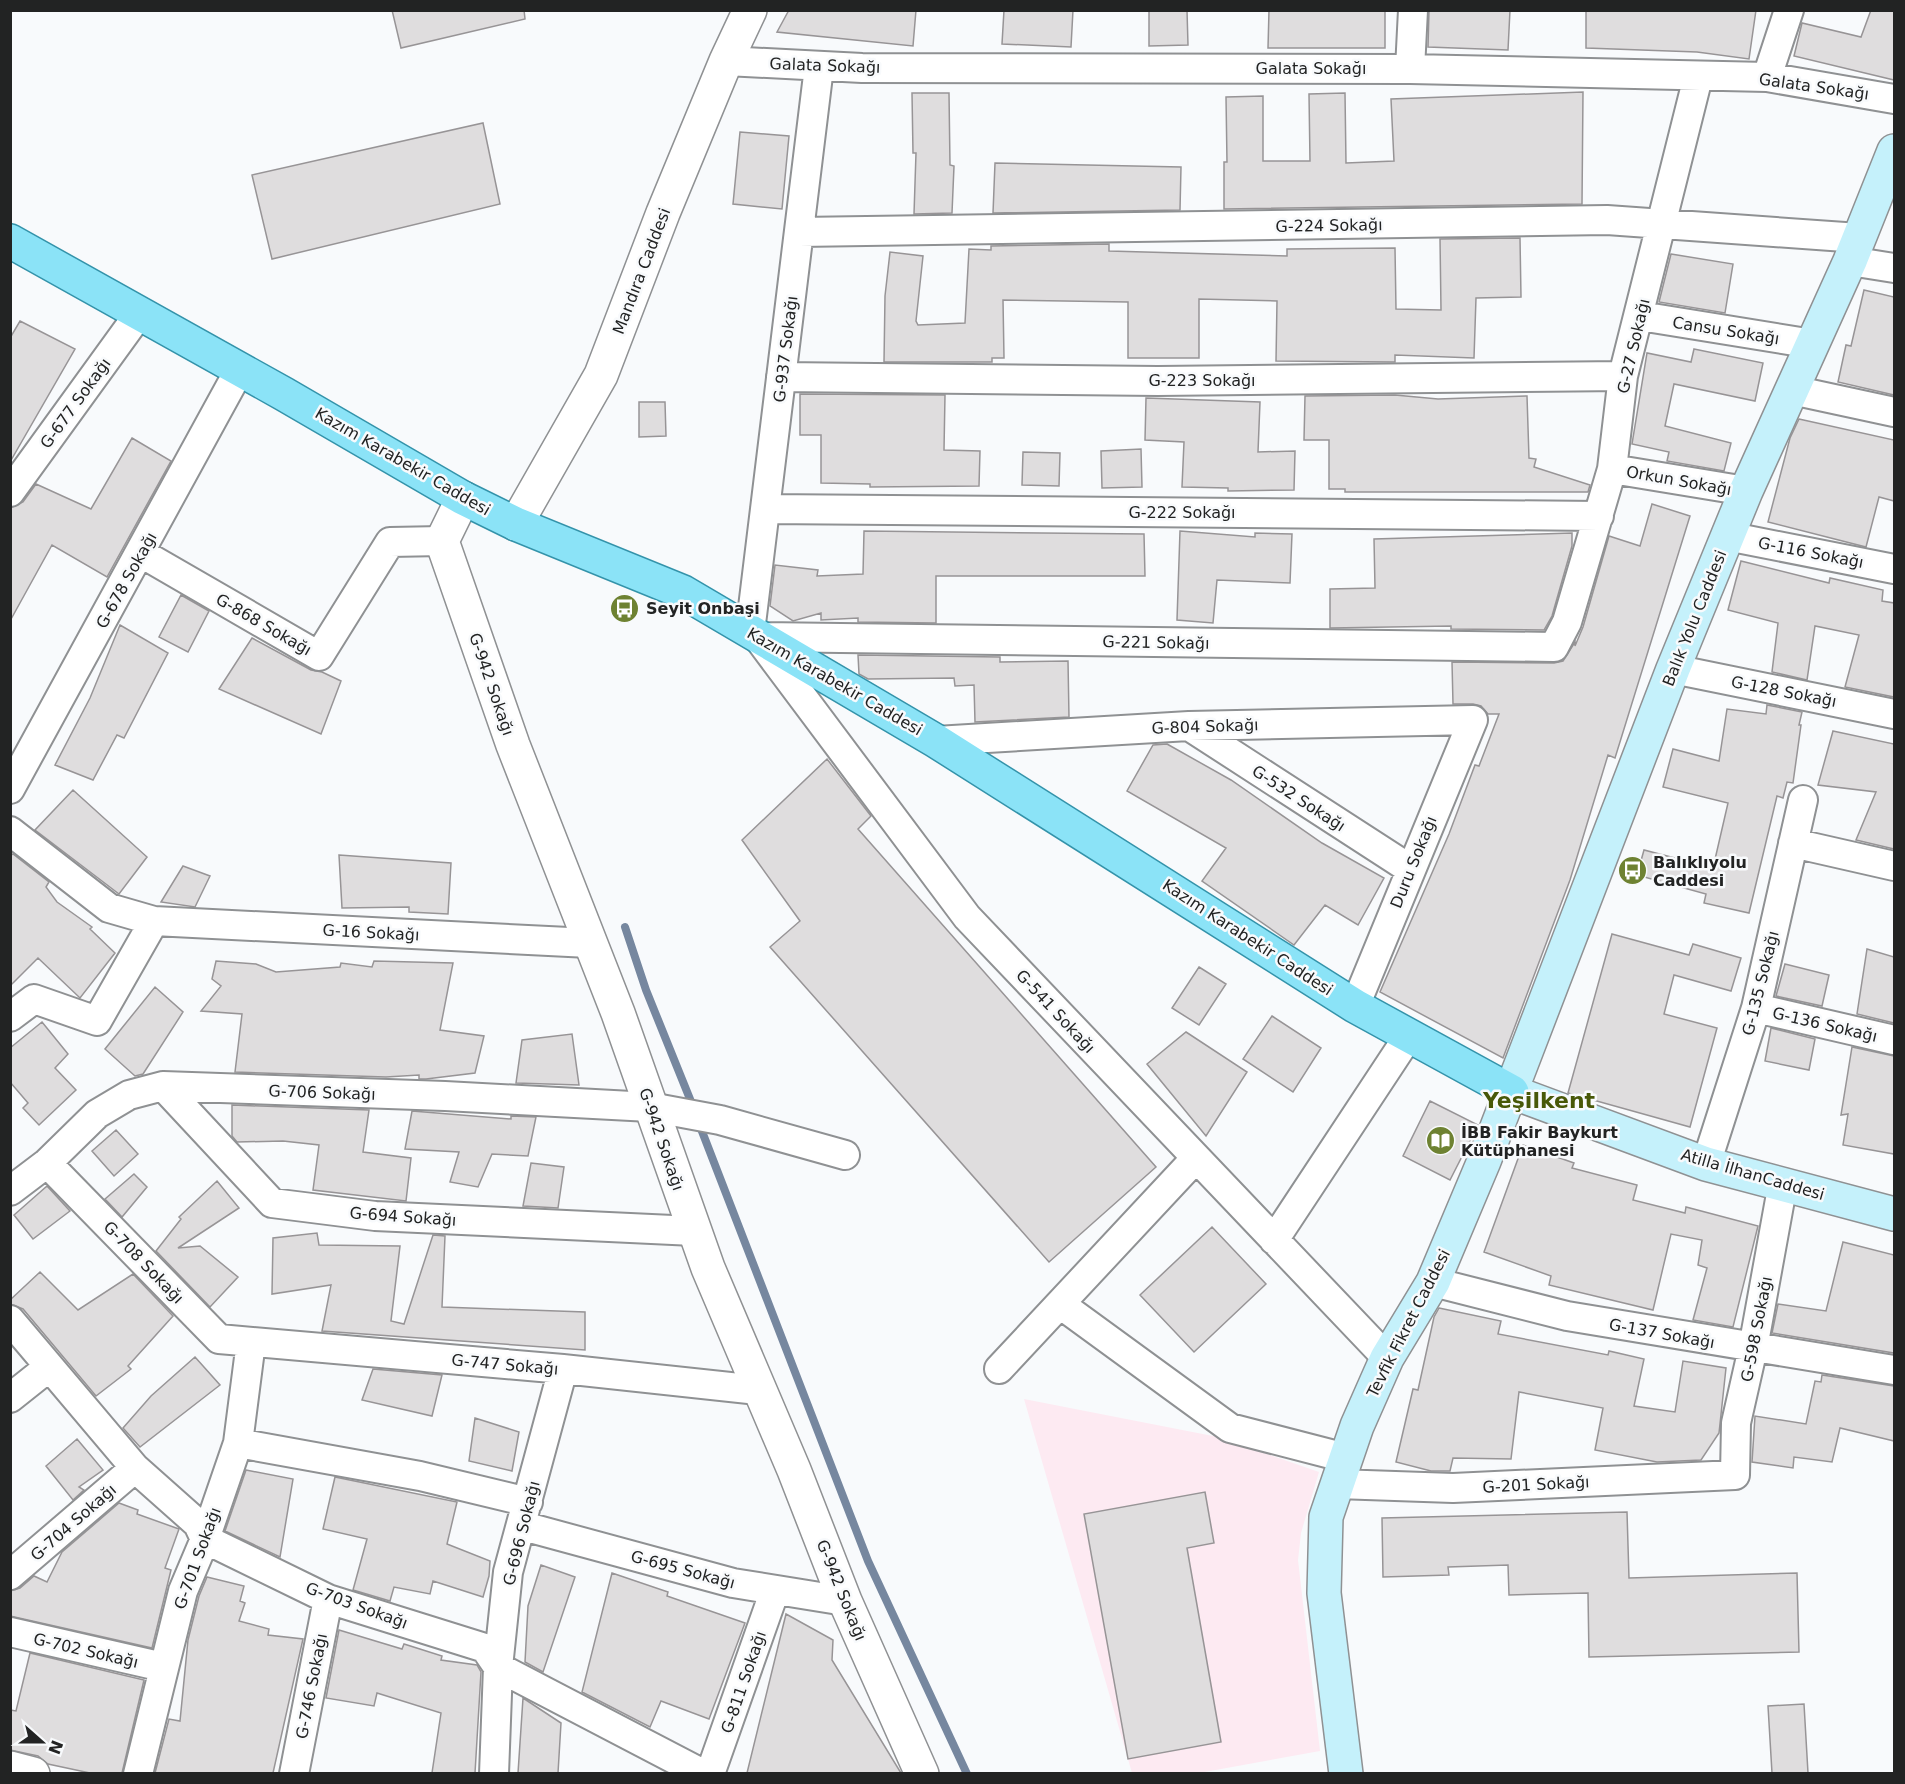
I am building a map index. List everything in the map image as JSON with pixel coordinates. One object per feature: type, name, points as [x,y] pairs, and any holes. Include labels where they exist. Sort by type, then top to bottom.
[{"type":"main road","name":"Balık Yolu Caddesi","points":[[1512,1092],[1673,669],[1746,491],[1855,250],[1894,151]]},
{"type":"main road","name":"Kazım Karabekir Caddesi","points":[[10,241],[240,369],[463,498],[516,524],[683,592],[936,741],[1355,1006],[1512,1092]]},
{"type":"main road","name":"Atilla İlhanCaddesi","points":[[1512,1092],[1706,1164],[1894,1214]]},
{"type":"main road","name":"Tevfik Fikret Caddesi","points":[[1346,1773],[1323,1593],[1326,1517],[1387,1358],[1433,1282],[1512,1092]]},
{"type":"street","name":"Mandıra Caddesi","points":[[516,524],[601,375],[726,61],[750,10]]},
{"type":"street","points":[[1410,69],[1413,10]]},
{"type":"street","points":[[1767,77],[1789,10]]},
{"type":"street","name":"Galata Sokağı","points":[[726,61],[819,67],[1410,69],[1767,77],[1894,99]]},
{"type":"street","name":"G-937 Sokağı","points":[[754,634],[765,509],[819,67]]},
{"type":"street","name":"G-27 Sokağı","points":[[1554,647],[1567,622],[1612,469],[1623,376],[1640,316],[1698,77]]},
{"type":"street","name":"G-224 Sokağı","points":[[799,232],[1607,220],[1663,223],[1855,250],[1894,268]]},
{"type":"street","name":"G-677 Sokağı","points":[[10,492],[139,314]]},
{"type":"street","name":"Cansu Sokağı","points":[[1640,316],[1813,344]]},
{"type":"street","name":"G-678 Sokağı","points":[[10,789],[240,369]]},
{"type":"street","name":"G-223 Sokağı","points":[[781,377],[1158,381],[1623,376]]},
{"type":"street","points":[[1792,390],[1894,412]]},
{"type":"street","name":"Orkun Sokağı","points":[[1612,469],[1746,491]]},
{"type":"street","points":[[442,541],[463,498]]},
{"type":"street","name":"G-222 Sokağı","points":[[765,509],[1599,516]]},
{"type":"street","name":"G-116 Sokağı","points":[[1727,536],[1894,569]]},
{"type":"street","name":"G-868 Sokağı","points":[[141,553],[319,656],[390,542],[442,541]]},
{"type":"street","name":"G-942 Sokağı","points":[[442,541],[513,745],[589,943],[659,1109],[694,1231],[794,1470],[845,1601],[922,1773]]},
{"type":"street","name":"G-221 Sokağı","points":[[754,634],[1554,647]]},
{"type":"street","name":"G-541 Sokağı","points":[[754,634],[967,917],[1387,1358]]},
{"type":"street","name":"G-128 Sokağı","points":[[1673,669],[1894,714]]},
{"type":"street","name":"G-804 Sokağı","points":[[936,741],[1189,726],[1473,720]]},
{"type":"street","name":"Duru Sokağı","points":[[1355,1006],[1473,720]]},
{"type":"street","name":"G-532 Sokağı","points":[[1189,726],[1410,869]]},
{"type":"street","name":"G-135 Sokağı","points":[[1706,1164],[1756,1008],[1803,800]]},
{"type":"street","name":"G-16 Sokağı","points":[[10,831],[109,908],[154,921],[589,943]]},
{"type":"street","points":[[1793,843],[1894,866]]},
{"type":"street","points":[[10,1017],[34,999],[97,1021],[154,921]]},
{"type":"street","name":"G-136 Sokağı","points":[[1756,1008],[1894,1040]]},
{"type":"street","points":[[1274,1240],[1408,1037]]},
{"type":"street","name":"G-706 Sokağı","points":[[10,1191],[47,1163],[97,1114],[129,1095],[163,1086],[445,1096],[659,1109],[720,1120],[844,1155]]},
{"type":"street","name":"G-694 Sokağı","points":[[163,1086],[272,1203],[375,1216],[694,1231]]},
{"type":"street","points":[[999,1369],[1196,1158]]},
{"type":"street","name":"G-708 Sokağı","points":[[47,1163],[219,1339],[250,1342]]},
{"type":"street","name":"G-598 Sokağı","points":[[1735,1475],[1736,1423],[1753,1348],[1783,1183]]},
{"type":"street","name":"G-137 Sokağı","points":[[1433,1282],[1567,1316],[1894,1370]]},
{"type":"street","name":"G-201 Sokağı","points":[[1060,1304],[1230,1428],[1342,1471],[1453,1488],[1735,1475]]},
{"type":"street","name":"G-703 Sokağı","points":[[10,1320],[135,1468],[198,1524],[205,1539],[328,1599],[485,1648],[498,1667],[648,1761],[703,1773]]},
{"type":"street","name":"G-747 Sokağı","points":[[250,1342],[563,1369],[759,1390]]},
{"type":"street","name":"G-701 Sokağı","points":[[138,1773],[183,1591],[205,1539],[238,1443],[250,1342]]},
{"type":"street","points":[[10,1398],[49,1366]]},
{"type":"street","name":"G-696 Sokağı","points":[[494,1773],[498,1667],[508,1572],[563,1369]]},
{"type":"street","name":"G-695 Sokağı","points":[[238,1443],[420,1476],[525,1514],[733,1583],[845,1601]]},
{"type":"street","name":"G-704 Sokağı","points":[[10,1575],[135,1468]]},
{"type":"street","name":"G-811 Sokağı","points":[[710,1773],[776,1590]]},
{"type":"street","name":"G-746 Sokağı","points":[[294,1773],[328,1599]]},
{"type":"street","name":"G-702 Sokağı","points":[[10,1632],[163,1667]]},
{"type":"street","points":[[10,1768],[33,1773]]},
{"type":"shaded area","points":[[1024,1399],[1218,1437],[1319,1472],[1301,1533],[1298,1560],[1320,1751],[1199,1773],[1132,1773]]},
{"type":"building","points":[[392,10],[524,10],[525,19],[401,48]]},
{"type":"building","points":[[789,10],[916,10],[913,46],[777,32]]},
{"type":"building","points":[[1004,10],[1073,10],[1071,47],[1002,44]]},
{"type":"building","points":[[1149,10],[1187,10],[1188,45],[1149,46]]},
{"type":"building","points":[[1269,10],[1385,10],[1385,48],[1268,48]]},
{"type":"building","points":[[1429,10],[1510,10],[1508,50],[1428,47]]},
{"type":"building","points":[[1586,10],[1756,10],[1749,59],[1697,52],[1586,48]]},
{"type":"building","points":[[1871,10],[1894,10],[1894,80],[1794,56],[1802,23],[1861,37]]},
{"type":"building","points":[[1583,92],[1582,204],[1224,209],[1224,162],[1227,162],[1226,97],[1263,96],[1263,161],[1310,161],[1309,94],[1345,93],[1346,163],[1394,161],[1391,99]]},
{"type":"building","points":[[912,93],[949,93],[950,165],[954,166],[952,213],[914,214],[916,153],[913,153]]},
{"type":"building","points":[[483,123],[500,204],[272,259],[252,175]]},
{"type":"building","points":[[740,132],[789,136],[782,209],[733,204]]},
{"type":"building","points":[[995,163],[1181,167],[1180,210],[993,213]]},
{"type":"building","points":[[1520,238],[1521,297],[1476,298],[1474,358],[1395,355],[1395,362],[1276,361],[1277,301],[1199,299],[1199,358],[1128,358],[1128,302],[1003,300],[1004,358],[992,358],[992,362],[884,362],[885,296],[890,252],[923,256],[916,321],[918,325],[965,323],[969,249],[991,250],[991,246],[1109,244],[1109,251],[1287,256],[1287,249],[1395,248],[1396,309],[1441,310],[1440,239]]},
{"type":"building","points":[[1671,254],[1733,264],[1725,313],[1659,302]]},
{"type":"building","points":[[1864,290],[1894,297],[1894,395],[1838,382],[1846,345],[1851,346]]},
{"type":"building","points":[[20,321],[75,349],[10,462],[10,338]]},
{"type":"building","points":[[1694,349],[1763,363],[1755,401],[1674,384],[1665,426],[1731,443],[1724,471],[1667,461],[1669,452],[1632,444],[1647,353],[1691,362]]},
{"type":"building","points":[[800,394],[945,395],[944,450],[980,451],[979,486],[870,487],[870,484],[821,483],[821,435],[800,435]]},
{"type":"building","points":[[1395,395],[1438,399],[1527,396],[1529,458],[1536,459],[1534,467],[1590,485],[1588,492],[1345,492],[1345,489],[1329,489],[1329,440],[1304,440],[1305,396]]},
{"type":"building","points":[[1146,398],[1260,402],[1258,452],[1295,451],[1294,490],[1228,491],[1228,488],[1182,487],[1184,442],[1145,440]]},
{"type":"building","points":[[639,402],[665,402],[666,436],[639,437]]},
{"type":"building","points":[[1799,419],[1894,440],[1894,501],[1879,497],[1866,547],[1768,522],[1790,438]]},
{"type":"building","points":[[132,438],[171,461],[107,577],[52,545],[10,621],[10,508],[23,502],[36,484],[91,509]]},
{"type":"building","points":[[1141,449],[1142,487],[1102,488],[1101,451]]},
{"type":"building","points":[[1023,452],[1060,453],[1059,486],[1022,485]]},
{"type":"building","points":[[1652,504],[1690,516],[1615,758],[1608,755],[1570,880],[1503,1058],[1380,992],[1449,834],[1475,765],[1479,766],[1499,714],[1488,714],[1481,706],[1473,704],[1453,704],[1452,662],[1554,663],[1563,661],[1575,642],[1575,646],[1583,627],[1609,536],[1640,546]]},
{"type":"building","points":[[864,531],[1144,534],[1145,576],[936,576],[936,623],[858,622],[858,618],[821,620],[821,613],[793,621],[770,606],[775,565],[818,570],[817,576],[863,574]]},
{"type":"building","points":[[1180,531],[1255,537],[1255,533],[1292,534],[1290,583],[1217,580],[1213,623],[1177,620]]},
{"type":"building","points":[[1572,533],[1572,546],[1552,616],[1544,630],[1451,629],[1451,626],[1330,628],[1330,589],[1375,588],[1374,539]]},
{"type":"building","points":[[1741,561],[1829,583],[1830,578],[1883,590],[1882,601],[1894,603],[1894,697],[1845,687],[1859,635],[1815,626],[1807,680],[1772,672],[1778,623],[1728,610]]},
{"type":"building","points":[[181,595],[209,611],[188,652],[159,637]]},
{"type":"building","points":[[120,625],[168,653],[124,738],[117,735],[93,780],[55,765],[90,698]]},
{"type":"building","points":[[252,638],[311,670],[322,672],[341,681],[321,734],[219,689]]},
{"type":"building","points":[[858,655],[1000,657],[1000,662],[1068,661],[1069,717],[975,722],[974,685],[955,686],[954,678],[868,679],[859,674]]},
{"type":"building","points":[[1767,705],[1802,712],[1799,725],[1801,725],[1793,783],[1787,782],[1783,798],[1777,796],[1749,913],[1704,903],[1706,894],[1637,875],[1644,850],[1713,868],[1728,803],[1663,787],[1673,749],[1719,761],[1727,709],[1766,714]]},
{"type":"building","points":[[1833,731],[1894,744],[1894,849],[1856,840],[1876,792],[1818,785]]},
{"type":"building","points":[[1167,744],[1231,780],[1322,843],[1384,878],[1358,925],[1325,905],[1294,945],[1202,881],[1226,848],[1127,791],[1153,745]]},
{"type":"building","points":[[827,759],[871,816],[858,829],[1156,1167],[1049,1262],[770,947],[800,921],[742,840]]},
{"type":"building","points":[[73,790],[147,857],[119,894],[35,830]]},
{"type":"building","points":[[13,854],[49,882],[46,887],[57,902],[92,927],[90,929],[115,953],[80,998],[38,958],[10,986],[10,856]]},
{"type":"building","points":[[339,855],[451,863],[448,914],[409,912],[409,907],[342,908]]},
{"type":"building","points":[[183,866],[210,876],[195,907],[161,902]]},
{"type":"building","points":[[1612,934],[1689,955],[1693,944],[1741,958],[1731,991],[1674,975],[1664,1014],[1717,1028],[1690,1127],[1568,1093]]},
{"type":"building","points":[[1867,949],[1894,957],[1894,1023],[1857,1014]]},
{"type":"building","points":[[216,961],[256,964],[276,972],[340,967],[341,963],[372,967],[374,961],[453,963],[440,1030],[484,1036],[475,1073],[419,1079],[419,1075],[386,1077],[235,1072],[242,1014],[201,1011],[221,986],[212,979]]},
{"type":"building","points":[[1785,964],[1829,975],[1822,1006],[1776,996]]},
{"type":"building","points":[[1199,967],[1226,984],[1199,1025],[1172,1008]]},
{"type":"building","points":[[155,987],[183,1012],[143,1074],[135,1076],[105,1049]]},
{"type":"building","points":[[1272,1016],[1321,1048],[1293,1092],[1243,1059]]},
{"type":"building","points":[[42,1022],[68,1054],[55,1068],[76,1090],[39,1125],[23,1108],[28,1103],[10,1082],[10,1048]]},
{"type":"building","points":[[1771,1028],[1815,1039],[1809,1070],[1765,1061]]},
{"type":"building","points":[[1186,1032],[1247,1072],[1206,1136],[1147,1064]]},
{"type":"building","points":[[572,1034],[579,1085],[516,1083],[522,1040]]},
{"type":"building","points":[[1852,1047],[1894,1056],[1894,1154],[1843,1145],[1848,1114],[1841,1115]]},
{"type":"building","name":"İBB Fakir Baykurt Kütüphanesi","points":[[1430,1101],[1478,1125],[1450,1180],[1403,1156]]},
{"type":"building","points":[[232,1105],[369,1110],[363,1152],[411,1158],[406,1201],[313,1190],[319,1145],[283,1141],[237,1142],[232,1136]]},
{"type":"building","points":[[412,1111],[511,1119],[511,1116],[536,1117],[528,1156],[492,1154],[478,1187],[450,1182],[459,1152],[405,1149]]},
{"type":"building","points":[[116,1130],[138,1154],[114,1176],[92,1151]]},
{"type":"building","points":[[1523,1145],[1574,1163],[1572,1168],[1637,1185],[1633,1200],[1685,1213],[1686,1207],[1758,1226],[1733,1327],[1693,1320],[1707,1268],[1698,1265],[1702,1240],[1671,1234],[1653,1310],[1549,1285],[1551,1276],[1484,1252]]},
{"type":"building","points":[[531,1163],[564,1167],[558,1208],[523,1206]]},
{"type":"building","points":[[134,1174],[147,1187],[122,1217],[105,1199]]},
{"type":"building","points":[[217,1181],[239,1208],[178,1248],[200,1246],[238,1277],[210,1307],[156,1251],[181,1219],[179,1217]]},
{"type":"building","points":[[47,1186],[70,1211],[33,1239],[14,1215]]},
{"type":"building","points":[[1212,1227],[1266,1284],[1194,1352],[1140,1295]]},
{"type":"building","points":[[317,1233],[319,1245],[400,1246],[391,1321],[404,1324],[433,1235],[445,1236],[442,1307],[585,1312],[585,1350],[322,1331],[331,1285],[272,1294],[273,1238]]},
{"type":"building","points":[[1843,1242],[1894,1255],[1894,1353],[1772,1333],[1778,1304],[1826,1311]]},
{"type":"building","points":[[40,1272],[78,1310],[133,1274],[173,1316],[128,1366],[131,1369],[96,1396],[23,1309],[10,1304],[10,1300]]},
{"type":"building","points":[[1439,1308],[1501,1321],[1498,1334],[1608,1355],[1609,1351],[1644,1359],[1634,1406],[1675,1412],[1683,1361],[1726,1368],[1719,1433],[1701,1460],[1657,1462],[1595,1450],[1603,1408],[1519,1392],[1511,1459],[1453,1458],[1450,1471],[1431,1471],[1396,1462],[1413,1389],[1418,1390],[1434,1317]]},
{"type":"building","points":[[195,1357],[220,1385],[140,1447],[123,1428],[151,1396]]},
{"type":"building","points":[[373,1369],[442,1375],[432,1416],[362,1400]]},
{"type":"building","points":[[1822,1375],[1894,1386],[1894,1441],[1840,1428],[1832,1462],[1794,1457],[1793,1468],[1752,1462],[1755,1416],[1806,1424],[1815,1381],[1821,1382]]},
{"type":"building","points":[[475,1418],[519,1432],[512,1471],[469,1461]]},
{"type":"building","points":[[77,1439],[103,1470],[79,1487],[84,1490],[73,1500],[46,1466]]},
{"type":"building","points":[[246,1470],[293,1479],[280,1557],[225,1531]]},
{"type":"building","points":[[335,1477],[457,1502],[447,1544],[490,1561],[489,1576],[483,1597],[433,1581],[430,1594],[394,1587],[390,1601],[353,1590],[367,1539],[323,1529]]},
{"type":"building","points":[[1205,1492],[1214,1543],[1187,1548],[1221,1742],[1128,1759],[1084,1514]]},
{"type":"building","points":[[119,1503],[138,1510],[137,1514],[179,1529],[165,1568],[171,1570],[152,1648],[10,1616],[10,1591],[20,1588],[34,1576],[47,1582],[62,1552]]},
{"type":"building","points":[[1627,1512],[1629,1578],[1797,1573],[1799,1652],[1589,1657],[1588,1593],[1509,1595],[1508,1565],[1448,1567],[1449,1575],[1383,1577],[1382,1518]]},
{"type":"building","points":[[541,1565],[575,1577],[543,1672],[525,1662],[528,1606]]},
{"type":"building","points":[[612,1573],[668,1592],[667,1596],[745,1623],[709,1719],[661,1701],[650,1727],[582,1692]]},
{"type":"building","points":[[207,1577],[244,1586],[240,1601],[245,1603],[239,1621],[269,1629],[268,1635],[303,1639],[273,1773],[155,1773],[169,1719],[180,1721],[188,1640],[199,1596]]},
{"type":"building","points":[[786,1614],[833,1640],[832,1660],[901,1773],[747,1773]]},
{"type":"building","points":[[339,1630],[402,1649],[404,1644],[442,1656],[441,1660],[477,1665],[481,1672],[475,1773],[432,1773],[441,1713],[377,1693],[374,1706],[326,1698]]},
{"type":"building","points":[[30,1653],[144,1680],[122,1773],[90,1773],[48,1764],[38,1756],[10,1750],[10,1710],[16,1711]]},
{"type":"building","points":[[523,1698],[561,1723],[558,1773],[518,1773]]},
{"type":"building","points":[[1804,1704],[1808,1773],[1772,1773],[1768,1706]]},
{"type":"waterway","points":[[625,927],[646,990],[694,1109]]},
{"type":"waterway","points":[[698,1121],[868,1561],[967,1774]]},
{"type":"place","name":"Seyit Onbaşi","points":[[625,608]]},
{"type":"place","name":"Balıklıyolu Caddesi","points":[[1632,871]]},
{"type":"place","name":"İBB Fakir Baykurt Kütüphanesi","points":[[1440,1141]]},
{"type":"district","name":"Yeşilkent","points":[[1539,1100]]}]
